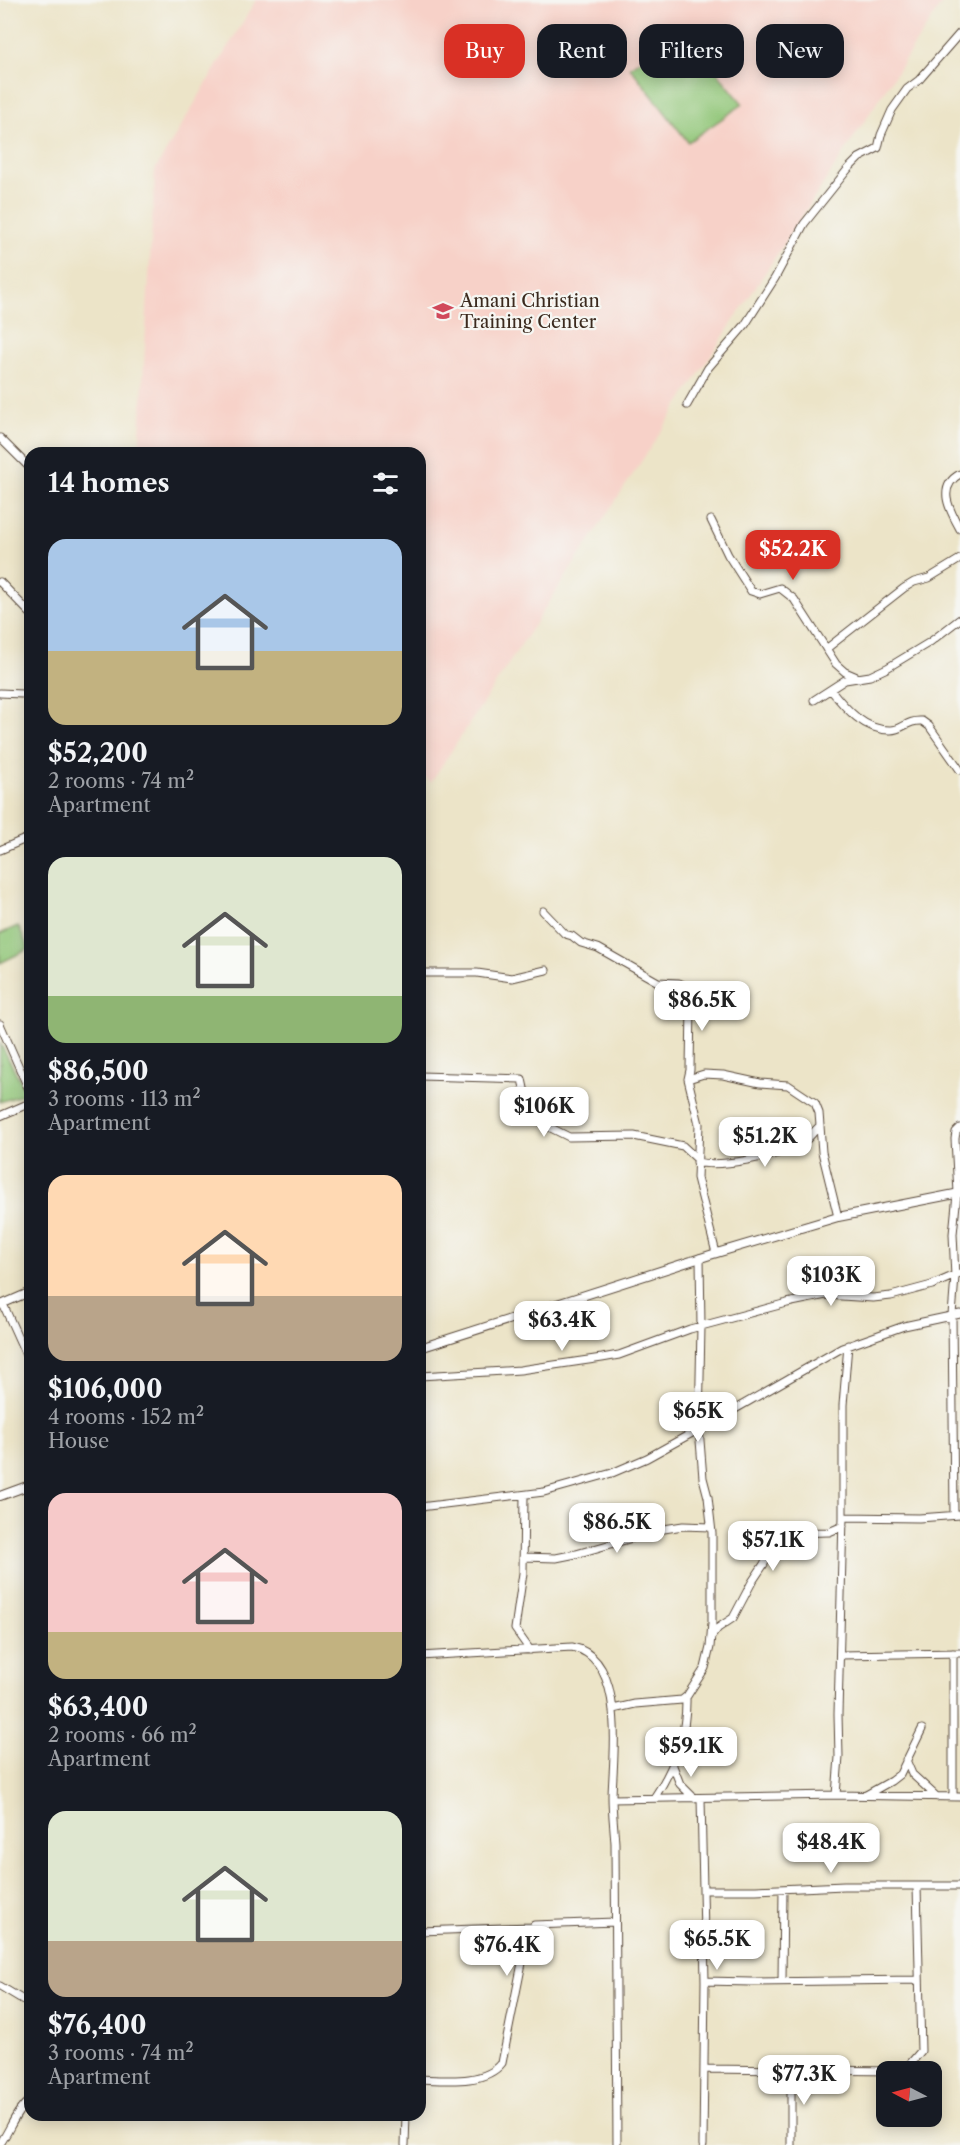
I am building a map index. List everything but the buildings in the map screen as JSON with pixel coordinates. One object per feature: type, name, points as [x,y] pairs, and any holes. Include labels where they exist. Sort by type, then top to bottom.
[{"type":"street","points":[[687,405],[708,368],[728,347],[751,316],[775,278],[804,224],[859,158],[878,148],[892,110],[907,88],[919,80],[960,33]]},
{"type":"street","points":[[0,438],[24,462]]},
{"type":"street","points":[[960,474],[950,482],[947,492],[949,507],[960,529]]},
{"type":"street","points":[[711,520],[728,555],[751,591],[760,594],[780,588],[787,592],[794,599],[836,664],[845,672],[859,678]]},
{"type":"street","points":[[826,649],[904,588],[914,582],[929,578],[960,560]]},
{"type":"street","points":[[0,582],[24,607]]},
{"type":"street","points":[[814,700],[845,680],[874,674],[907,657],[960,619]]},
{"type":"street","points":[[831,690],[854,716],[878,728],[892,730],[908,722],[922,720],[933,731],[960,770]]},
{"type":"street","points":[[0,693],[24,693]]},
{"type":"street","points":[[0,850],[24,840]]},
{"type":"street","points":[[543,911],[565,934],[581,943],[598,948],[658,982],[679,982],[683,985],[692,1005],[688,1079],[698,1119],[699,1186],[716,1253]]},
{"type":"street","points":[[426,973],[477,973],[512,978],[546,970]]},
{"type":"street","points":[[0,1024],[24,1078]]},
{"type":"street","points":[[688,1079],[704,1074],[723,1075],[760,1083],[792,1086],[815,1103],[818,1108],[822,1152],[838,1217]]},
{"type":"street","points":[[426,1076],[522,1079],[529,1112],[564,1135],[574,1137],[634,1136],[682,1146],[697,1161],[704,1164],[728,1163],[797,1146],[807,1140],[820,1126]]},
{"type":"street","points":[[0,1116],[24,1106]]},
{"type":"street","points":[[843,1517],[919,1518],[957,1515],[957,1275],[953,1234],[958,1193],[955,1138],[960,1128]]},
{"type":"street","points":[[426,1346],[700,1258],[838,1217],[958,1193]]},
{"type":"street","points":[[654,1798],[673,1766],[682,1735],[686,1697],[705,1668],[711,1637],[711,1527],[708,1497],[703,1478],[699,1428],[700,1258]]},
{"type":"street","points":[[426,1376],[520,1370],[577,1363],[619,1354],[701,1326],[787,1303],[826,1295],[873,1298],[903,1294],[957,1275]]},
{"type":"street","points":[[24,1295],[1,1304],[24,1352]]},
{"type":"street","points":[[426,1506],[524,1495],[564,1487],[628,1467],[848,1346],[904,1326],[956,1315]]},
{"type":"street","points":[[836,1796],[839,1757],[843,1406],[848,1346]]},
{"type":"street","points":[[0,1496],[24,1487]]},
{"type":"street","points":[[524,1495],[522,1593],[515,1629],[530,1650]]},
{"type":"street","points":[[523,1557],[556,1558],[664,1529],[684,1526],[711,1527]]},
{"type":"street","points":[[711,1637],[718,1628],[733,1618],[773,1544],[779,1538],[790,1533],[829,1532],[843,1526]]},
{"type":"street","points":[[426,1656],[572,1647],[596,1660],[608,1683],[613,1709],[612,1799],[615,1843],[617,2145]]},
{"type":"street","points":[[612,1799],[957,1797],[956,1653],[840,1655]]},
{"type":"street","points":[[613,1709],[635,1704],[674,1702],[686,1697]]},
{"type":"street","points":[[863,1796],[895,1778],[921,1729]]},
{"type":"street","points":[[906,1760],[912,1774],[937,1797]]},
{"type":"street","points":[[673,1766],[680,1784],[697,1798],[703,1890],[705,1981],[703,2145]]},
{"type":"street","points":[[705,2069],[896,2071],[909,2065],[921,2051],[917,1886]]},
{"type":"street","points":[[703,1890],[960,1886]]},
{"type":"street","points":[[782,1981],[783,1889]]},
{"type":"street","points":[[426,1931],[615,1922]]},
{"type":"street","points":[[426,2079],[475,2077],[491,2073],[502,2063],[531,1927]]},
{"type":"street","points":[[705,1981],[918,1980]]},
{"type":"street","points":[[0,1986],[24,2000]]},
{"type":"street","points":[[791,2069],[791,2145]]},
{"type":"street","points":[[0,2144],[24,2104]]},
{"type":"street","points":[[405,2145],[406,2121]]},
{"type":"shaded area","name":"Amani Christian Training Center","points":[[256,0],[944,0],[431,782],[426,778],[426,447],[139,447],[155,170]]},
{"type":"green space","points":[[639,61],[639,78],[722,78],[743,104],[688,142],[630,67]]},
{"type":"green space","points":[[18,926],[24,939],[24,951],[0,963],[0,934]]},
{"type":"green space","points":[[0,1043],[24,1087],[24,1094],[0,1102]]},
{"type":"place","name":"Amani Christian Training Center","points":[[443,311]]}]
